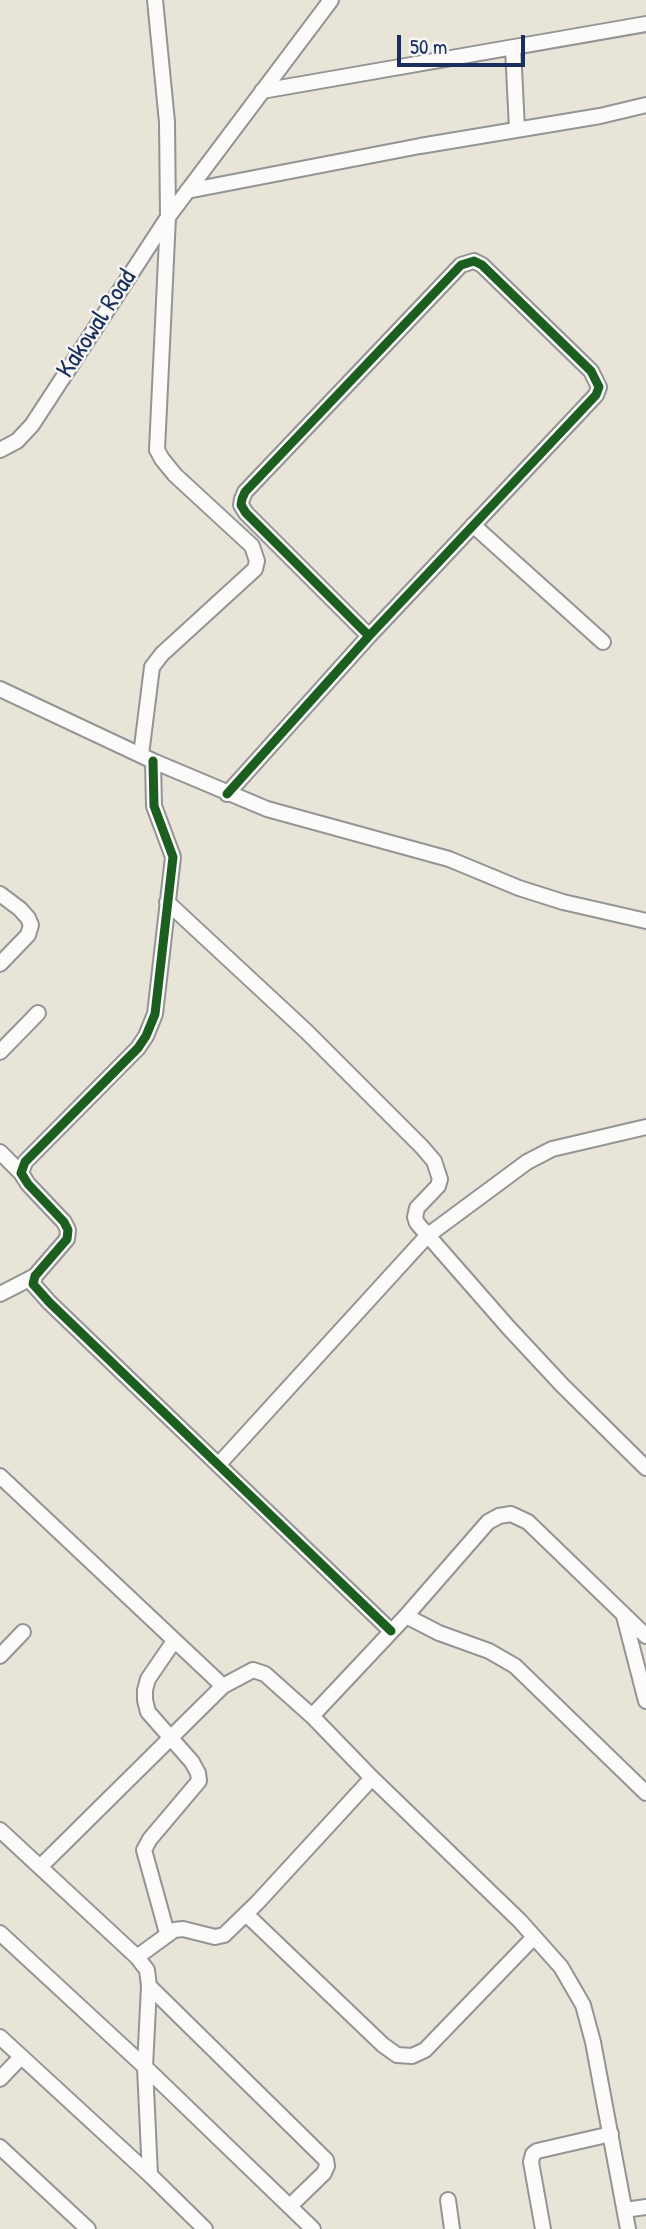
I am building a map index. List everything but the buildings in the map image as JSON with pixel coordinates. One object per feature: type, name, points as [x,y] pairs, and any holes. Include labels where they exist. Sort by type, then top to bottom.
[{"type":"street","points":[[21,1173],[25,1163],[138,1048],[155,1014],[173,858],[154,806],[147,758],[152,667],[162,654],[254,569],[257,561],[253,546],[175,475],[157,450],[167,217],[167,122],[155,0]]},
{"type":"street","name":"Kakowal Road","points":[[0,450],[17,440],[32,425],[167,217],[331,0]]},
{"type":"street","points":[[262,91],[646,24]]},
{"type":"street","points":[[513,48],[517,129]]},
{"type":"street","points":[[187,191],[420,146],[600,116],[646,105]]},
{"type":"street","points":[[227,794],[369,636],[596,394],[599,387],[591,371],[482,265],[474,261],[461,265],[245,492],[242,499],[241,505],[246,513],[369,636]]},
{"type":"street","points":[[473,525],[603,642]]},
{"type":"street","points":[[0,689],[147,758],[267,810],[449,859],[519,888],[563,902],[646,921]]},
{"type":"street","points":[[0,894],[20,909],[31,925],[28,935],[0,964]]},
{"type":"street","points":[[167,902],[307,1032],[434,1161],[440,1179],[438,1186],[417,1208],[417,1223],[535,1356],[646,1468]]},
{"type":"street","points":[[0,1052],[38,1013]]},
{"type":"street","points":[[219,1464],[427,1236],[527,1162],[552,1149],[646,1127]]},
{"type":"street","points":[[0,1152],[64,1222],[68,1230],[67,1239],[35,1276],[0,1294]]},
{"type":"street","points":[[35,1276],[33,1284],[39,1293],[391,1631]]},
{"type":"street","points":[[0,1476],[223,1686]]},
{"type":"street","points":[[312,1716],[406,1616],[488,1522],[499,1516],[511,1514],[528,1522],[646,1636]]},
{"type":"street","points":[[624,1615],[646,1701]]},
{"type":"street","points":[[406,1616],[439,1633],[489,1651],[515,1666],[646,1793]]},
{"type":"street","points":[[0,1656],[23,1632]]},
{"type":"street","points":[[167,1933],[144,1850],[150,1839],[199,1781],[192,1762],[148,1712],[145,1690],[148,1679],[174,1641]]},
{"type":"street","points":[[41,1866],[223,1686],[253,1670],[265,1674],[312,1716],[372,1778],[511,1911],[561,1967],[583,2005],[593,2042],[628,2229]]},
{"type":"street","points":[[137,1957],[174,1930],[183,1929],[215,1937],[224,1935],[372,1778]]},
{"type":"street","points":[[0,1830],[137,1957],[147,1970],[149,1986],[145,2067],[150,2175]]},
{"type":"street","points":[[246,1914],[397,2056],[412,2056],[425,2049],[534,1937]]},
{"type":"street","points":[[0,1933],[145,2067],[313,2229]]},
{"type":"street","points":[[149,1986],[326,2160],[324,2173],[290,2206]]},
{"type":"street","points":[[0,2037],[205,2229]]},
{"type":"street","points":[[0,2079],[21,2057]]},
{"type":"street","points":[[542,2229],[531,2162],[533,2154],[611,2134]]},
{"type":"street","points":[[0,2147],[88,2229]]},
{"type":"street","points":[[448,2200],[452,2229]]},
{"type":"street","points":[[625,2210],[646,2207]]},
{"type":"cycle path","points":[[227,794],[369,636],[596,395],[599,387],[591,371],[482,265],[474,261],[461,265],[245,492],[242,499],[241,505],[246,513],[369,636]]},
{"type":"cycle path","points":[[153,761],[154,806],[173,857],[155,1014],[138,1048],[25,1162],[21,1173],[68,1230],[67,1239],[35,1276],[33,1284],[391,1631]]}]
